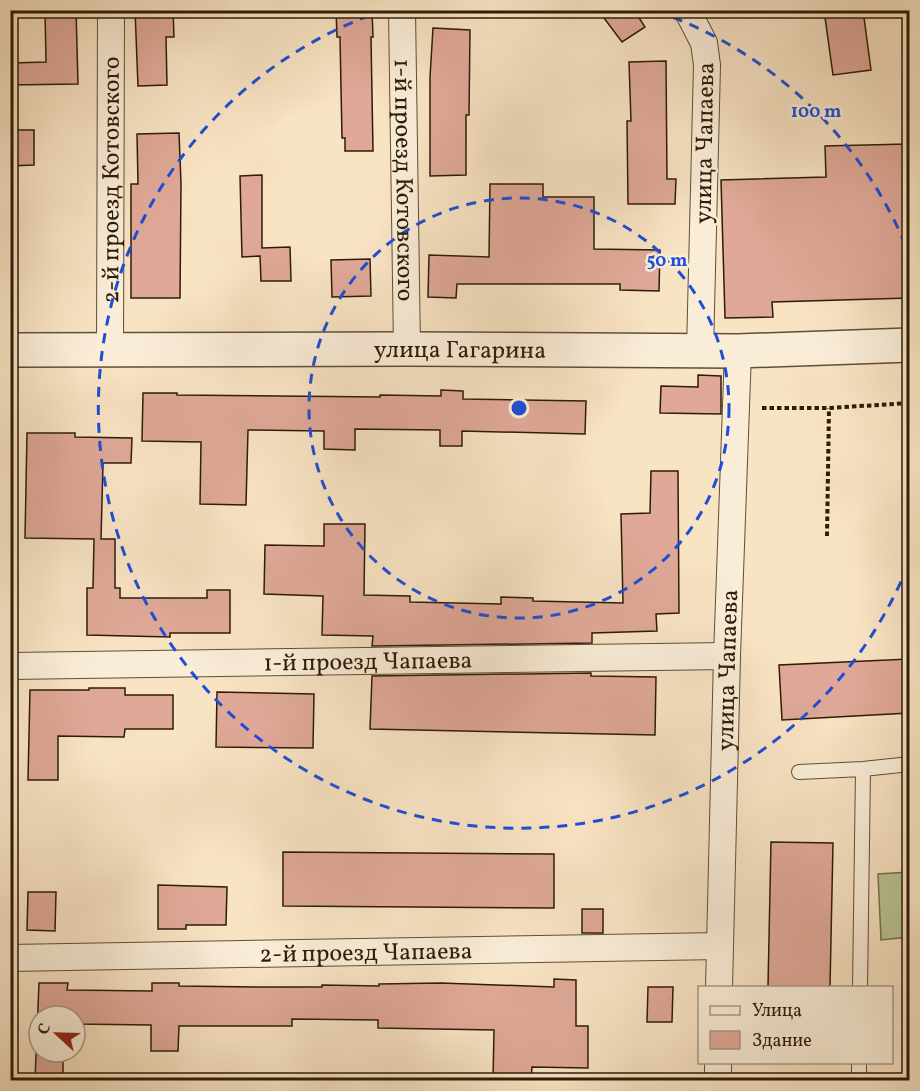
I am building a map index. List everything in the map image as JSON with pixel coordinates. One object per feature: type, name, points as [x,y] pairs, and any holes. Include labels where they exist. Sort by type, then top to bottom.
[{"type":"street","name":"2-й проезд Котовского","points":[[110,350],[111,10]]},
{"type":"street","name":"1-й проезд Котовского","points":[[402,10],[407,348]]},
{"type":"street","name":"улица Чапаева","points":[[687,10],[704,43],[707,65],[700,351]]},
{"type":"street","name":"улица Гагарина","points":[[10,350],[407,348],[738,351],[909,345]]},
{"type":"street","name":"улица Чапаева","points":[[719,986],[727,656],[738,351]]},
{"type":"street","name":"1-й проезд Чапаева","points":[[10,666],[727,656]]},
{"type":"street","name":"2-й проезд Чапаева","points":[[10,958],[720,946]]},
{"type":"street","points":[[718,1064],[718,1080]]},
{"type":"lane","points":[[799,772],[909,764]]},
{"type":"lane","points":[[860,986],[863,769]]},
{"type":"lane","points":[[859,1064],[859,1080]]},
{"type":"path","points":[[737,408],[829,408],[909,403]]},
{"type":"path","points":[[827,536],[829,408]]},
{"type":"green space","points":[[909,872],[909,937],[881,940],[878,874]]},
{"type":"building","points":[[45,10],[76,10],[78,84],[10,85],[10,63],[46,62]]},
{"type":"building","points":[[135,10],[173,10],[174,37],[166,37],[167,85],[138,86]]},
{"type":"building","points":[[336,10],[372,10],[373,151],[345,151],[345,138],[342,138],[340,37],[337,37]]},
{"type":"building","points":[[598,10],[634,10],[645,27],[622,42]]},
{"type":"building","points":[[824,10],[863,10],[871,70],[833,75]]},
{"type":"building","points":[[433,28],[470,30],[466,175],[430,176],[430,77]]},
{"type":"building","points":[[666,61],[667,179],[676,179],[675,204],[628,204],[627,121],[631,121],[629,62]]},
{"type":"building","points":[[10,130],[34,130],[34,165],[10,166]]},
{"type":"building","points":[[179,133],[180,298],[131,298],[131,184],[138,184],[137,134]]},
{"type":"building","points":[[907,144],[909,298],[772,302],[773,317],[725,318],[721,180],[826,177],[825,146]]},
{"type":"building","points":[[262,175],[262,248],[290,247],[291,281],[261,281],[260,256],[242,257],[240,176]]},
{"type":"building","points":[[490,184],[543,184],[543,197],[594,197],[594,249],[660,250],[659,291],[620,290],[620,284],[457,284],[456,298],[428,297],[429,255],[489,257]]},
{"type":"building","points":[[370,259],[371,296],[332,297],[331,260]]},
{"type":"building","points":[[698,375],[721,376],[721,414],[660,413],[661,386],[698,387]]},
{"type":"building","points":[[441,390],[463,391],[463,399],[586,401],[585,434],[462,431],[462,446],[440,446],[440,430],[355,429],[355,450],[324,449],[324,431],[248,430],[246,505],[200,504],[201,442],[142,441],[143,393],[380,397],[380,395],[441,396]]},
{"type":"building","points":[[27,433],[75,433],[75,437],[132,438],[131,463],[103,463],[101,539],[115,539],[115,588],[120,588],[120,598],[207,598],[207,590],[230,590],[230,633],[170,633],[170,637],[87,635],[87,588],[93,588],[94,539],[25,538]]},
{"type":"building","points":[[651,471],[678,471],[679,613],[656,614],[657,631],[592,633],[592,643],[372,646],[373,636],[322,635],[323,596],[264,594],[265,545],[324,546],[324,524],[365,524],[364,595],[410,596],[410,602],[501,604],[501,597],[533,598],[533,601],[623,603],[621,514],[650,513]]},
{"type":"building","points":[[909,659],[909,713],[782,720],[779,665]]},
{"type":"building","points":[[591,673],[591,676],[656,677],[655,735],[370,729],[372,676]]},
{"type":"building","points":[[89,688],[125,688],[125,695],[173,695],[173,729],[125,729],[124,737],[58,736],[58,780],[28,780],[30,690],[89,690]]},
{"type":"building","points":[[217,692],[314,694],[313,748],[216,747]]},
{"type":"building","points":[[771,842],[833,843],[830,986],[768,986]]},
{"type":"building","points":[[283,852],[554,854],[554,908],[283,906]]},
{"type":"building","points":[[158,885],[227,887],[226,925],[186,925],[186,929],[158,929]]},
{"type":"building","points":[[28,892],[56,892],[55,931],[27,930]]},
{"type":"building","points":[[582,909],[603,909],[603,933],[582,933]]},
{"type":"building","points":[[554,979],[576,980],[576,1026],[588,1026],[588,1068],[532,1067],[531,1080],[493,1080],[494,1030],[378,1028],[378,1020],[292,1019],[292,1026],[179,1026],[178,1051],[151,1051],[151,1025],[87,1024],[87,1004],[38,1004],[39,983],[68,983],[67,990],[152,991],[152,983],[179,983],[179,986],[260,987],[441,983],[554,987]]},
{"type":"building","points":[[648,987],[673,987],[672,1022],[647,1022]]},
{"type":"building","points":[[36,1064],[63,1064],[63,1080],[35,1080]]}]
